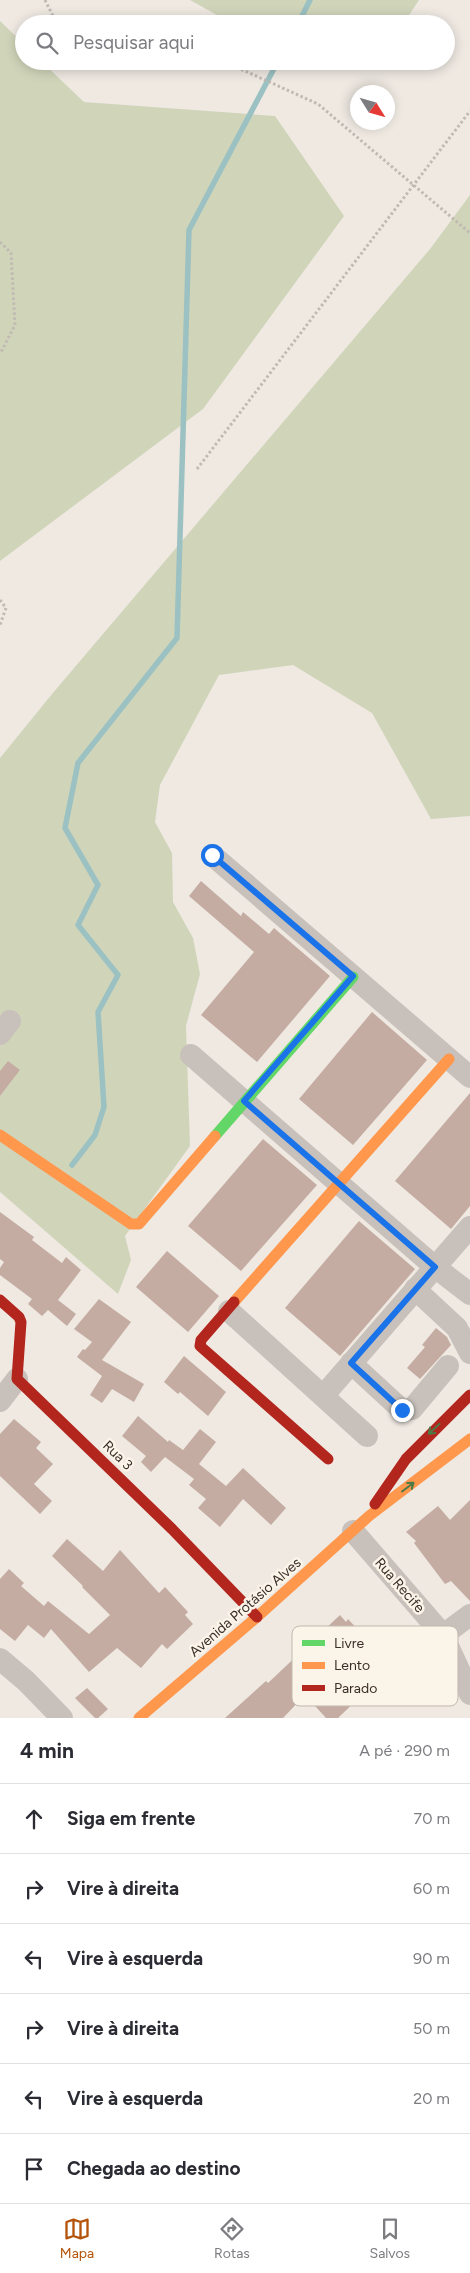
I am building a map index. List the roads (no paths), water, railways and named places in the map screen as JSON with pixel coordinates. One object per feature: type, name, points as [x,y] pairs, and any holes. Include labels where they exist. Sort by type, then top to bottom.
[{"type":"street","points":[[212,855],[470,1077]]},
{"type":"street","points":[[0,1134],[135,1226],[139,1224],[353,976]]},
{"type":"street","points":[[191,1055],[435,1267],[470,1294]]},
{"type":"street","points":[[328,1459],[202,1350],[200,1346],[202,1340],[449,1059]]},
{"type":"street","points":[[323,1396],[470,1227]]},
{"type":"street","points":[[415,1289],[457,1328],[470,1353]]},
{"type":"street","points":[[0,1300],[20,1317],[21,1322],[17,1379],[0,1401]]},
{"type":"street","points":[[229,1311],[367,1436]]},
{"type":"street","points":[[351,1363],[402,1410],[412,1409],[448,1366]]},
{"type":"street","name":"Rua 3","points":[[17,1379],[172,1529],[257,1617]]},
{"type":"street","name":"Avenida Protásio Alves","points":[[361,1524],[389,1479],[420,1442],[470,1399]]},
{"type":"street","name":"Avenida Protásio Alves","points":[[139,1718],[257,1617],[361,1524],[470,1439]]},
{"type":"street","name":"Rua Recife","points":[[361,1524],[436,1626]]},
{"type":"street","points":[[455,1626],[470,1615]]},
{"type":"street","points":[[0,1659],[26,1681],[62,1718]]},
{"type":"street","name":"Rua Recife","points":[[458,1668],[470,1694]]},
{"type":"waterway","points":[[302,15],[310,0]]},
{"type":"waterway","points":[[72,1165],[95,1135],[104,1107],[98,1012],[118,975],[78,925],[98,885],[65,828],[78,763],[177,638],[189,230],[273,70]]}]
